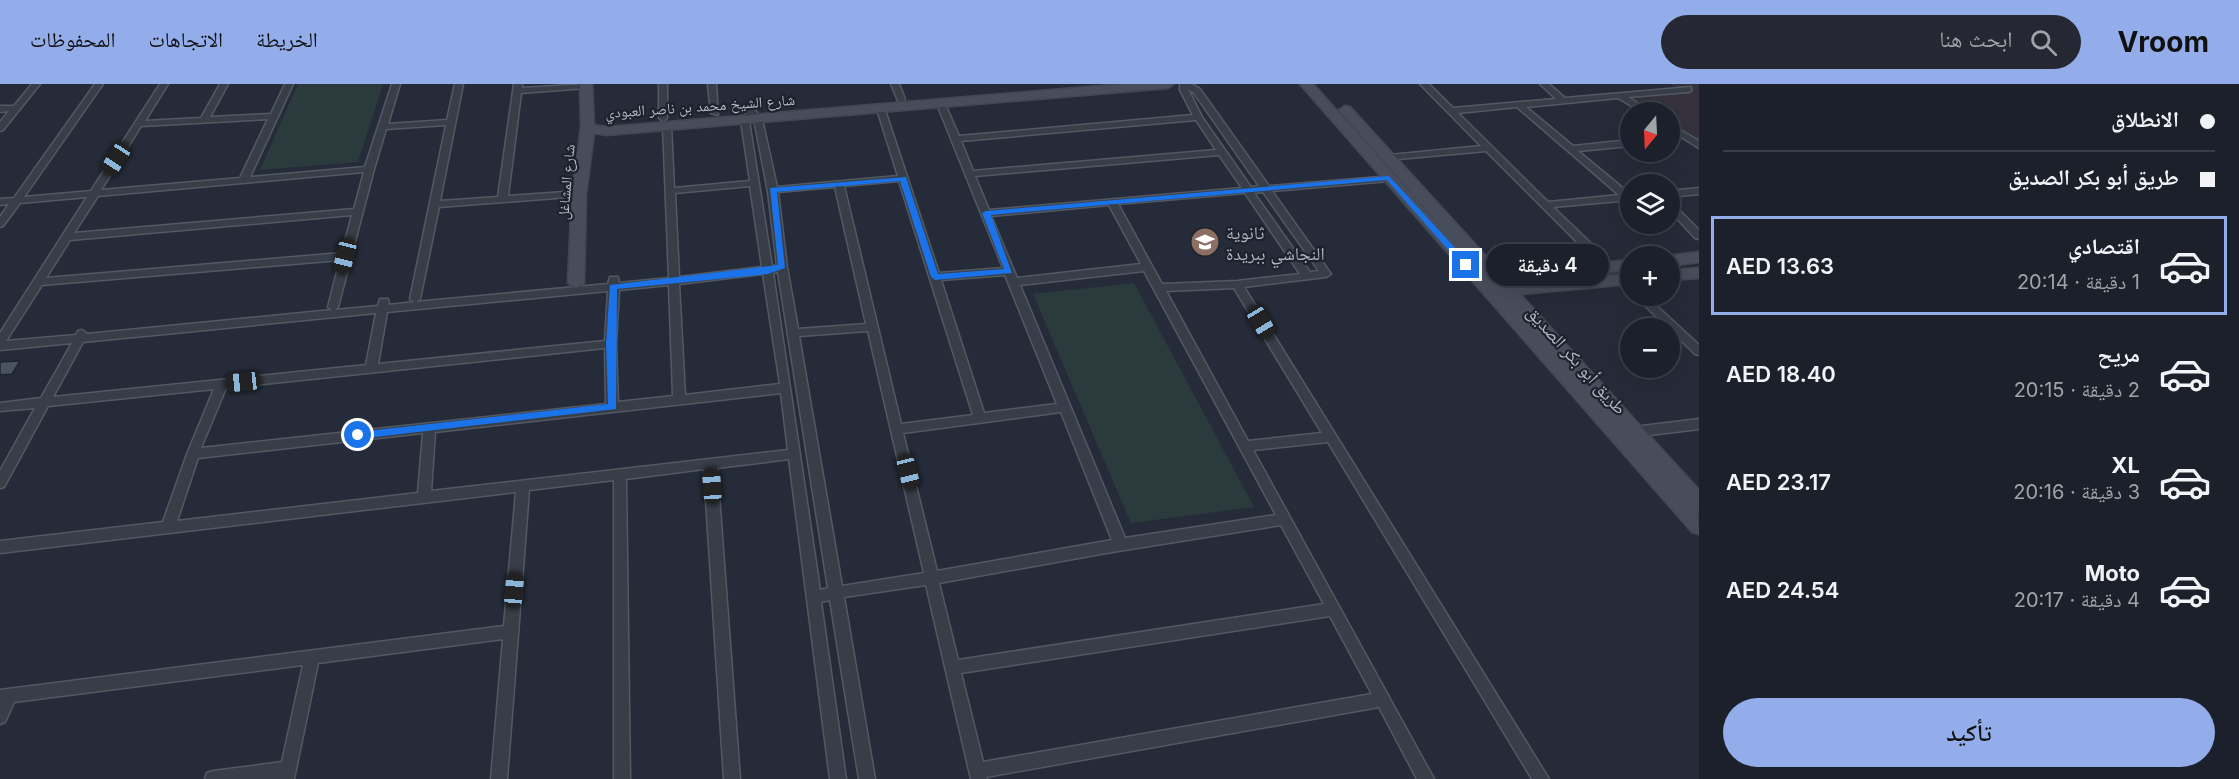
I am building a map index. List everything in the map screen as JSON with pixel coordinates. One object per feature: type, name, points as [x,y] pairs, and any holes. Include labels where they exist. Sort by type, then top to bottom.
[{"type":"street","points":[[0,128],[36,84]]},
{"type":"street","points":[[0,224],[99,84]]},
{"type":"street","points":[[1,342],[164,84]]},
{"type":"street","points":[[204,120],[224,84]]},
{"type":"street","points":[[244,180],[289,84]]},
{"type":"street","points":[[333,307],[369,169],[396,84]]},
{"type":"street","points":[[415,299],[459,84]]},
{"type":"street","points":[[663,84],[671,191],[679,399]]},
{"type":"street","points":[[712,84],[715,113]]},
{"type":"street","points":[[895,84],[901,99]]},
{"type":"street","name":"شارع الشيخ محمد بن ناصر العبودي","points":[[588,128],[607,131],[715,113],[751,117],[901,99],[1085,84]]},
{"type":"street","name":"شارع الشيخ محمد بن ناصر العبودي","points":[[665,122],[881,109],[1168,84]]},
{"type":"street","points":[[1159,288],[1238,284],[1326,274],[1197,92],[1185,84],[1184,90],[1198,117],[1306,275]]},
{"type":"street","name":"طريق أبو بكر الصديق","points":[[1306,84],[1699,526]]},
{"type":"street","name":"طريق أبو بكر الصديق","points":[[1319,84],[1390,158],[1504,288],[1699,503]]},
{"type":"street","points":[[1424,84],[1608,267],[1620,276]]},
{"type":"street","points":[[1544,84],[1563,100]]},
{"type":"street","points":[[503,198],[518,88],[586,85]]},
{"type":"street","name":"شارع المشاغل","points":[[576,283],[579,194],[588,128],[586,85]]},
{"type":"street","points":[[1451,111],[1619,95],[1684,86],[1699,95]]},
{"type":"street","points":[[1619,95],[1631,102]]},
{"type":"street","points":[[941,104],[1120,543]]},
{"type":"street","points":[[1520,105],[1620,190]]},
{"type":"street","points":[[0,109],[16,108]]},
{"type":"street","points":[[881,109],[980,418]]},
{"type":"street","points":[[139,124],[274,116]]},
{"type":"street","points":[[751,117],[756,183],[767,268],[786,388],[838,779]]},
{"type":"street","points":[[751,117],[773,190],[782,267],[867,779]]},
{"type":"street","points":[[956,139],[1198,117]]},
{"type":"street","points":[[382,128],[451,122]]},
{"type":"street","points":[[1680,133],[1699,145]]},
{"type":"street","points":[[1680,138],[1686,137]]},
{"type":"street","points":[[1571,149],[1620,144]]},
{"type":"street","points":[[1390,158],[1489,148]]},
{"type":"street","points":[[970,174],[1221,152]]},
{"type":"street","points":[[0,202],[369,169]]},
{"type":"street","points":[[773,190],[838,186],[903,178]]},
{"type":"street","points":[[986,213],[1113,204],[1389,178]]},
{"type":"street","points":[[671,191],[756,183]]},
{"type":"street","points":[[838,186],[898,429],[978,775],[1383,699]]},
{"type":"street","points":[[1680,193],[1699,191]]},
{"type":"street","points":[[434,204],[579,194]]},
{"type":"street","points":[[1546,206],[1620,199]]},
{"type":"street","points":[[1113,204],[1426,779]]},
{"type":"street","points":[[66,237],[357,212]]},
{"type":"street","points":[[1680,216],[1699,236]]},
{"type":"street","points":[[37,282],[345,256]]},
{"type":"street","points":[[1680,260],[1699,257]]},
{"type":"street","points":[[1504,288],[1515,278],[1620,266]]},
{"type":"street","points":[[1,342],[782,267]]},
{"type":"street","points":[[935,277],[1012,276],[1147,267]]},
{"type":"street","points":[[1680,274],[1699,273]]},
{"type":"street","points":[[82,335],[333,307],[383,306],[415,299],[576,283],[614,283]]},
{"type":"street","points":[[612,407],[610,344],[614,283]]},
{"type":"street","points":[[1504,288],[1527,290],[1620,283]]},
{"type":"street","points":[[1238,284],[1541,779]]},
{"type":"street","points":[[371,369],[383,306]]},
{"type":"street","points":[[1651,306],[1698,349]]},
{"type":"street","points":[[794,333],[873,327]]},
{"type":"street","points":[[0,483],[82,335]]},
{"type":"street","points":[[0,407],[610,344]]},
{"type":"street","points":[[168,528],[193,453],[222,384]]},
{"type":"street","points":[[193,453],[786,388]]},
{"type":"street","points":[[898,429],[1065,407]]},
{"type":"street","points":[[1634,432],[1699,424]]},
{"type":"street","points":[[424,497],[429,427]]},
{"type":"street","points":[[1245,446],[1330,437]]},
{"type":"street","points":[[0,547],[793,454]]},
{"type":"street","points":[[710,463],[732,779]]},
{"type":"street","points":[[620,474],[622,779]]},
{"type":"street","points":[[499,779],[523,486]]},
{"type":"street","points":[[813,598],[835,592],[933,578],[1120,543],[1285,519]]},
{"type":"street","points":[[954,667],[1334,609]]},
{"type":"street","points":[[0,717],[4,697],[511,632]]},
{"type":"street","points":[[213,779],[287,774],[312,657]]},
{"type":"shaded area","points":[[298,84],[383,84],[358,162],[260,170]]},
{"type":"shaded area","points":[[1671,84],[1699,84],[1699,143],[1680,130],[1680,102],[1639,102],[1631,97],[1683,93]]},
{"type":"shaded area","points":[[1134,283],[1254,507],[1131,523],[1033,294]]},
{"type":"building","points":[[20,361],[12,374],[0,375],[0,362]]},
{"type":"place","name":"ثانوية النجاشي ببريدة","points":[[1205,242]]},
{"type":"route","points":[[358,435],[612,407],[610,344],[613,287],[768,271],[782,267],[773,190],[838,186],[903,178],[935,277],[1010,271],[986,213],[1113,204],[1389,178],[1466,265]]}]
